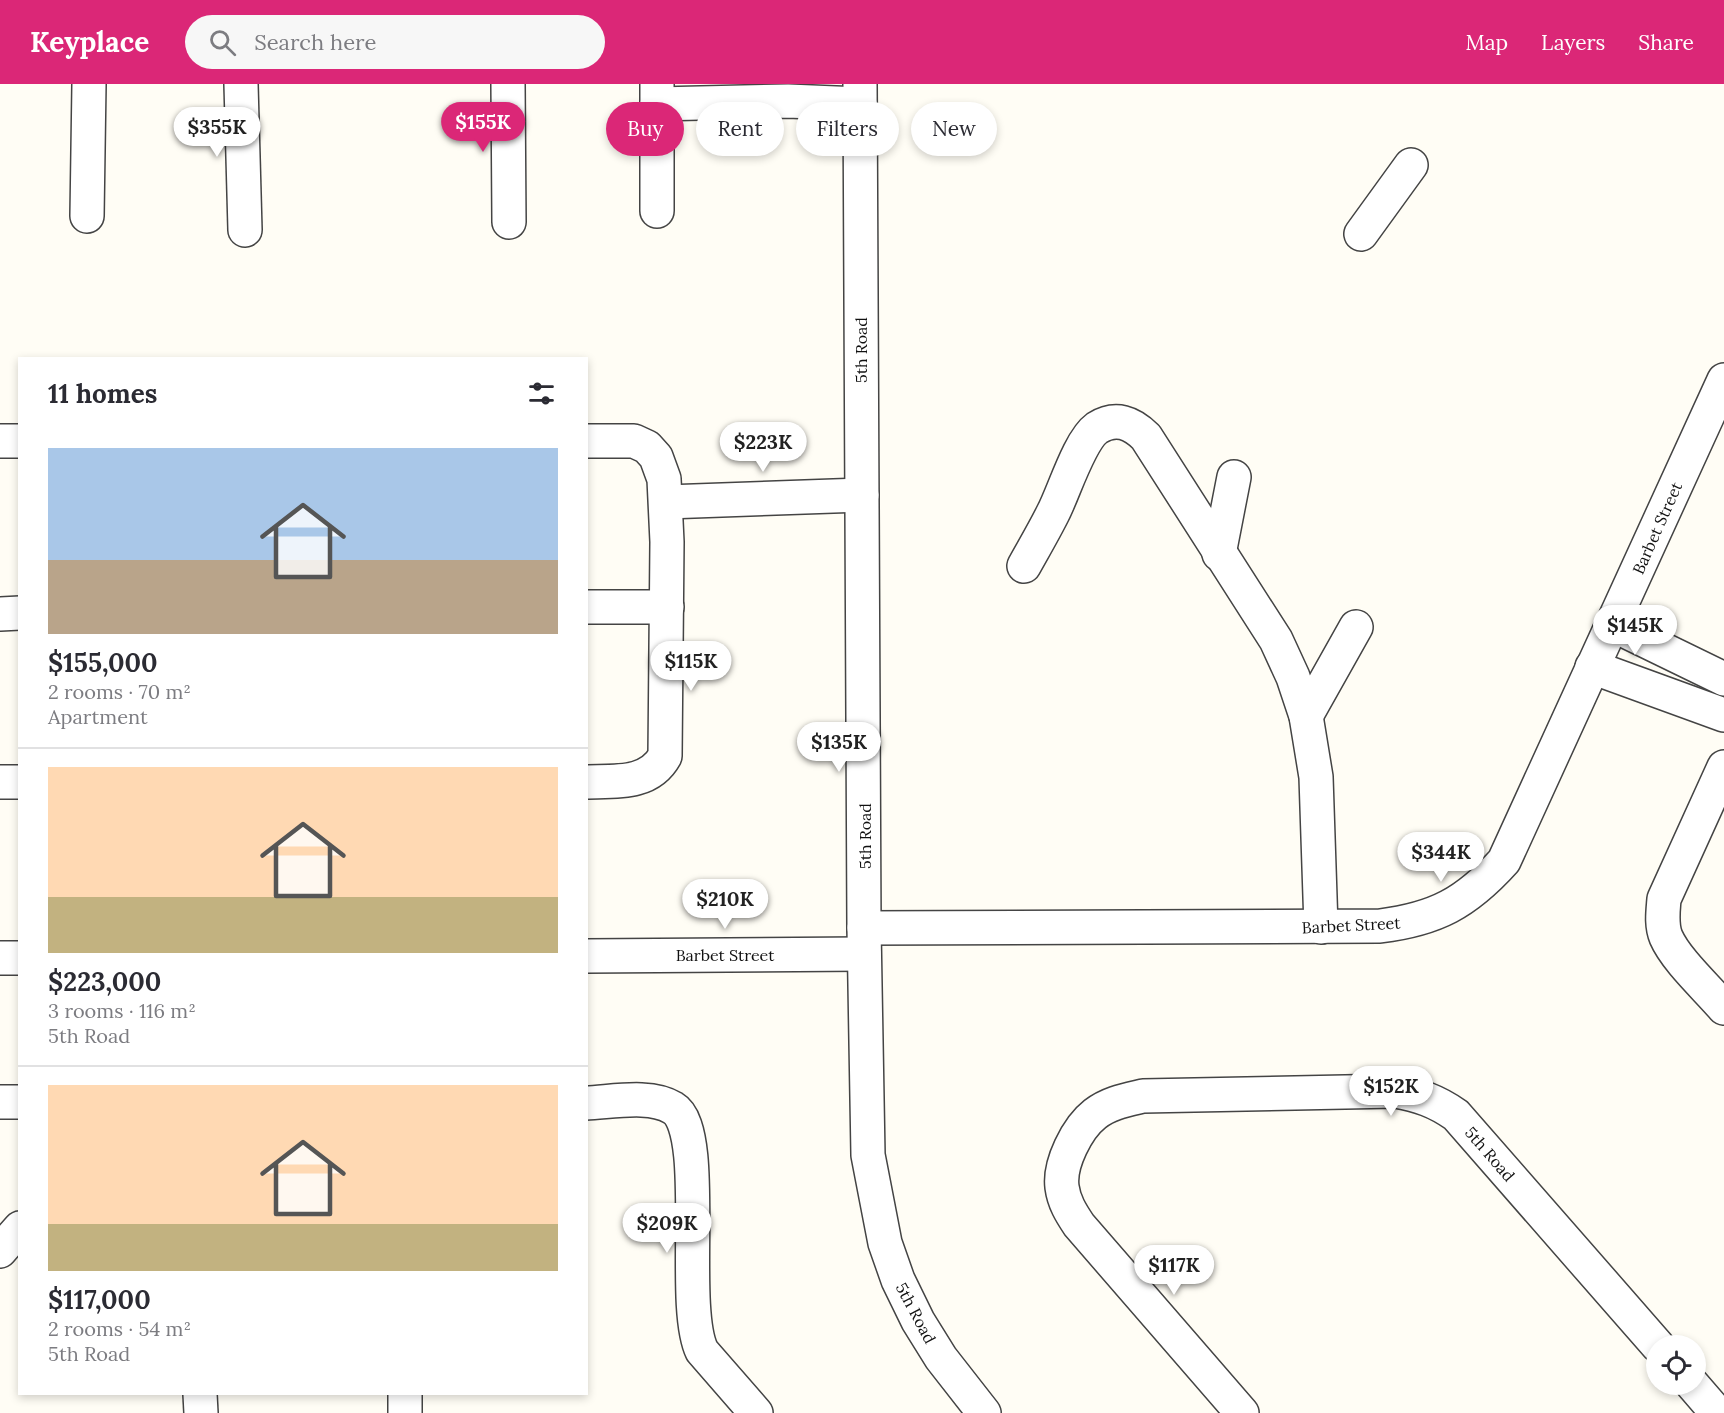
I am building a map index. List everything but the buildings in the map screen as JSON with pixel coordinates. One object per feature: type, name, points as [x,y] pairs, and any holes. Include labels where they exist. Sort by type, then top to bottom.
[{"type":"street","points":[[87,216],[89,84]]},
{"type":"street","points":[[241,84],[245,230]]},
{"type":"street","points":[[508,84],[508,222]]},
{"type":"street","points":[[657,211],[657,94],[788,101],[860,94]]},
{"type":"street","name":"5th Road","points":[[860,94],[864,941],[868,1155],[885,1243],[898,1280],[918,1321],[941,1358],[984,1413]]},
{"type":"street","points":[[1361,234],[1411,165]]},
{"type":"street","name":"Barbet Street","points":[[588,956],[864,941],[1380,926],[1431,916],[1453,906],[1488,879],[1504,861],[1724,380]]},
{"type":"street","points":[[1024,566],[1086,442],[1096,429],[1110,423],[1126,422],[1146,437],[1276,640],[1293,677],[1306,716],[1316,777],[1321,927]]},
{"type":"street","points":[[0,441],[18,441]]},
{"type":"street","points":[[588,441],[634,441],[647,447],[656,457],[664,479],[666,502],[667,607],[665,756],[650,775],[639,779],[588,782]]},
{"type":"street","points":[[1219,554],[1234,477]]},
{"type":"street","points":[[666,502],[862,495]]},
{"type":"street","points":[[588,607],[667,607]]},
{"type":"street","points":[[0,614],[18,613]]},
{"type":"street","points":[[1613,625],[1724,679]]},
{"type":"street","points":[[1306,716],[1356,627]]},
{"type":"street","points":[[1592,667],[1724,715]]},
{"type":"street","points":[[1724,767],[1664,899],[1662,917],[1666,937],[1676,952],[1724,1008]]},
{"type":"street","points":[[0,782],[18,782]]},
{"type":"street","points":[[0,958],[18,958]]},
{"type":"street","name":"5th Road","points":[[1242,1413],[1079,1225],[1067,1207],[1062,1186],[1064,1166],[1078,1134],[1095,1114],[1118,1101],[1143,1096],[1395,1091],[1418,1095],[1439,1103],[1456,1115],[1648,1335]]},
{"type":"street","points":[[0,1102],[18,1102]]},
{"type":"street","points":[[588,1103],[662,1103],[675,1109],[684,1118],[691,1151],[693,1309],[696,1339],[702,1351],[756,1413]]},
{"type":"street","points":[[200,1395],[201,1413]]},
{"type":"street","points":[[405,1395],[405,1413]]},
{"type":"street","points":[[1701,1395],[1717,1413]]}]
